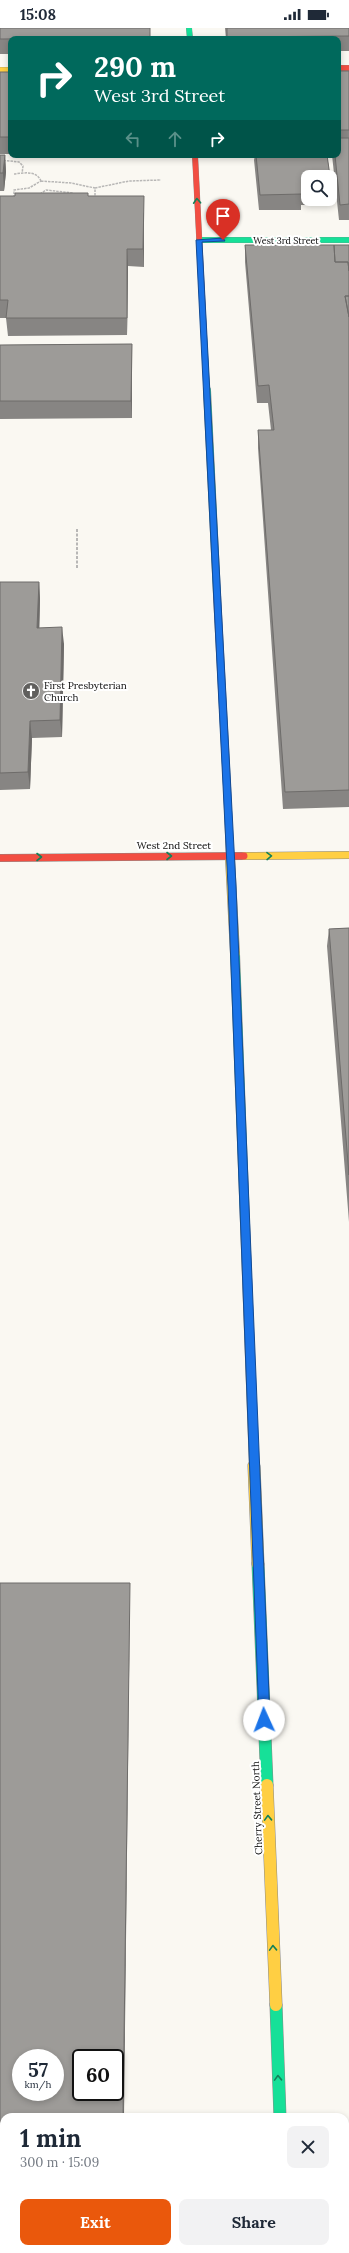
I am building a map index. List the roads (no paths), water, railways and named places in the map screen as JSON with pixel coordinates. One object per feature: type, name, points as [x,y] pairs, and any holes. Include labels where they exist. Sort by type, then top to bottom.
[{"type":"main road","name":"Cherry Street North","points":[[195,158],[230,856],[280,2113]]},
{"type":"main road","name":"West 3rd Street","points":[[199,240],[349,240]]},
{"type":"main road","name":"West 2nd Street","points":[[0,858],[349,855]]},
{"type":"place","name":"First Presbyterian Church","points":[[31,691]]}]
